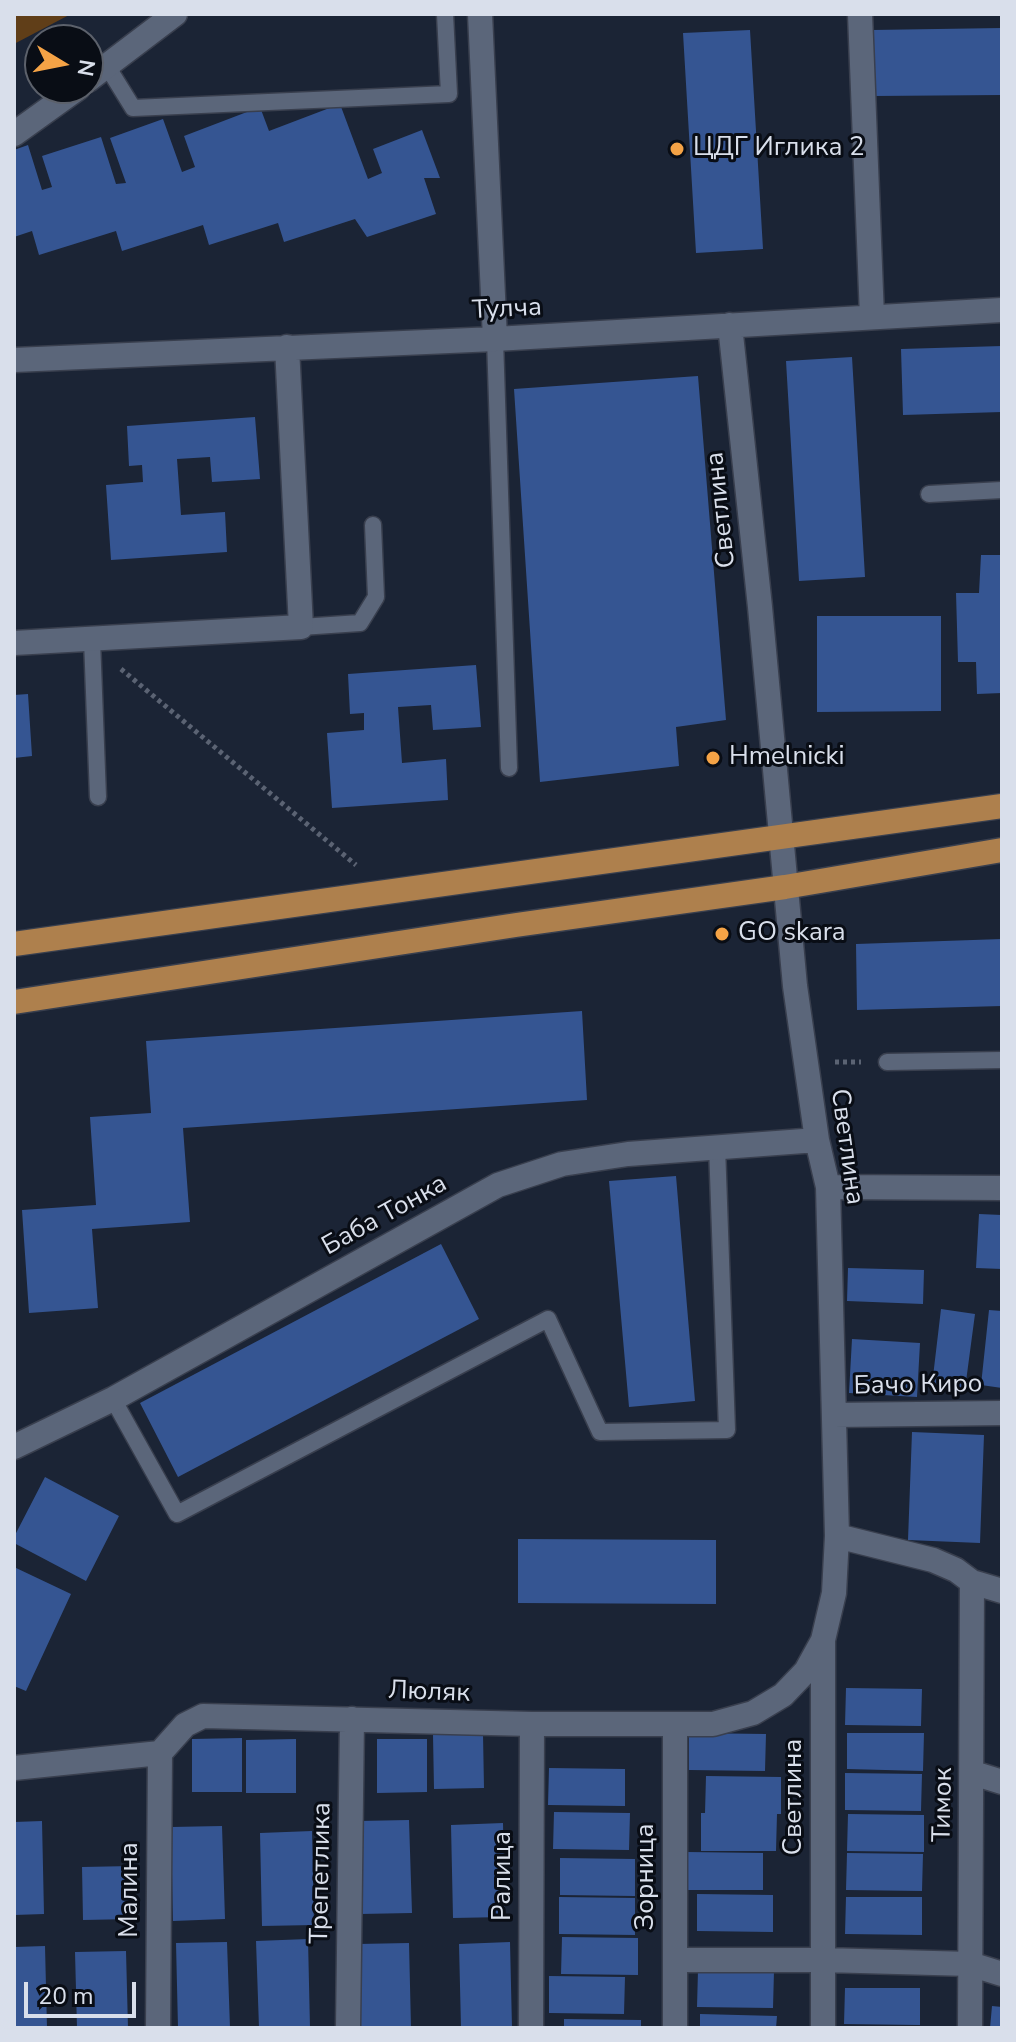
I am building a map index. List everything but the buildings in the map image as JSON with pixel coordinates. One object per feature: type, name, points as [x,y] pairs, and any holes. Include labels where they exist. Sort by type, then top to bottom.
[{"type":"main road","points":[[14,944],[1002,806]]},
{"type":"main road","points":[[14,1017],[24,1001],[785,887],[1002,850]]},
{"type":"street","points":[[104,68],[175,14]]},
{"type":"street","points":[[480,14],[495,339]]},
{"type":"street","points":[[860,14],[872,317]]},
{"type":"street","points":[[14,134],[56,104]]},
{"type":"street","name":"Тулча","points":[[14,360],[495,339],[1002,310]]},
{"type":"street","name":"Светлина","points":[[730,325],[785,887],[817,1140],[828,1187],[837,1536],[834,1593],[823,1640],[823,2028]]},
{"type":"street","points":[[14,643],[301,627],[287,347]]},
{"type":"street","name":"Баба Тонка","points":[[14,1447],[113,1399],[498,1185],[562,1164],[628,1154],[817,1140]]},
{"type":"street","points":[[828,1187],[1002,1188]]},
{"type":"street","name":"Бачо Киро","points":[[834,1415],[1002,1413]]},
{"type":"street","points":[[837,1536],[933,1560],[956,1570],[972,1582],[1002,1591]]},
{"type":"street","name":"Тимок","points":[[970,2028],[972,1582]]},
{"type":"street","name":"Люляк","points":[[160,1753],[185,1725],[203,1716],[532,1724],[713,1724],[753,1713],[783,1695],[806,1671],[823,1640]]},
{"type":"street","name":"Трепетлика","points":[[348,2028],[352,1719]]},
{"type":"street","name":"Ралица","points":[[531,2028],[532,1724]]},
{"type":"street","name":"Зорница","points":[[675,1726],[675,2028]]},
{"type":"street","points":[[14,1768],[160,1753]]},
{"type":"street","name":"Малина","points":[[158,2028],[160,1753]]},
{"type":"street","points":[[973,1773],[1002,1782]]},
{"type":"street","points":[[675,1960],[970,1964],[1002,1974]]},
{"type":"lane","points":[[104,80],[133,108],[449,94],[445,14]]},
{"type":"lane","points":[[495,339],[509,768]]},
{"type":"lane","points":[[929,494],[1002,490]]},
{"type":"lane","points":[[301,627],[360,623],[376,597],[373,525]]},
{"type":"lane","points":[[92,640],[98,797]]},
{"type":"lane","points":[[887,1062],[1002,1060]]},
{"type":"lane","points":[[113,1399],[177,1514],[548,1319],[600,1432],[727,1430],[717,1146]]},
{"type":"path","points":[[92,640],[116,665],[387,891]]},
{"type":"path","points":[[806,1062],[887,1062]]},
{"type":"shaded area","points":[[14,14],[71,14],[52,24],[24,24],[24,39],[14,44]]},
{"type":"place","name":"ЦДГ Иглика 2","points":[[677,149]]},
{"type":"place","name":"Hmelnicki","points":[[713,758]]},
{"type":"place","name":"GO skara","points":[[722,934]]}]
